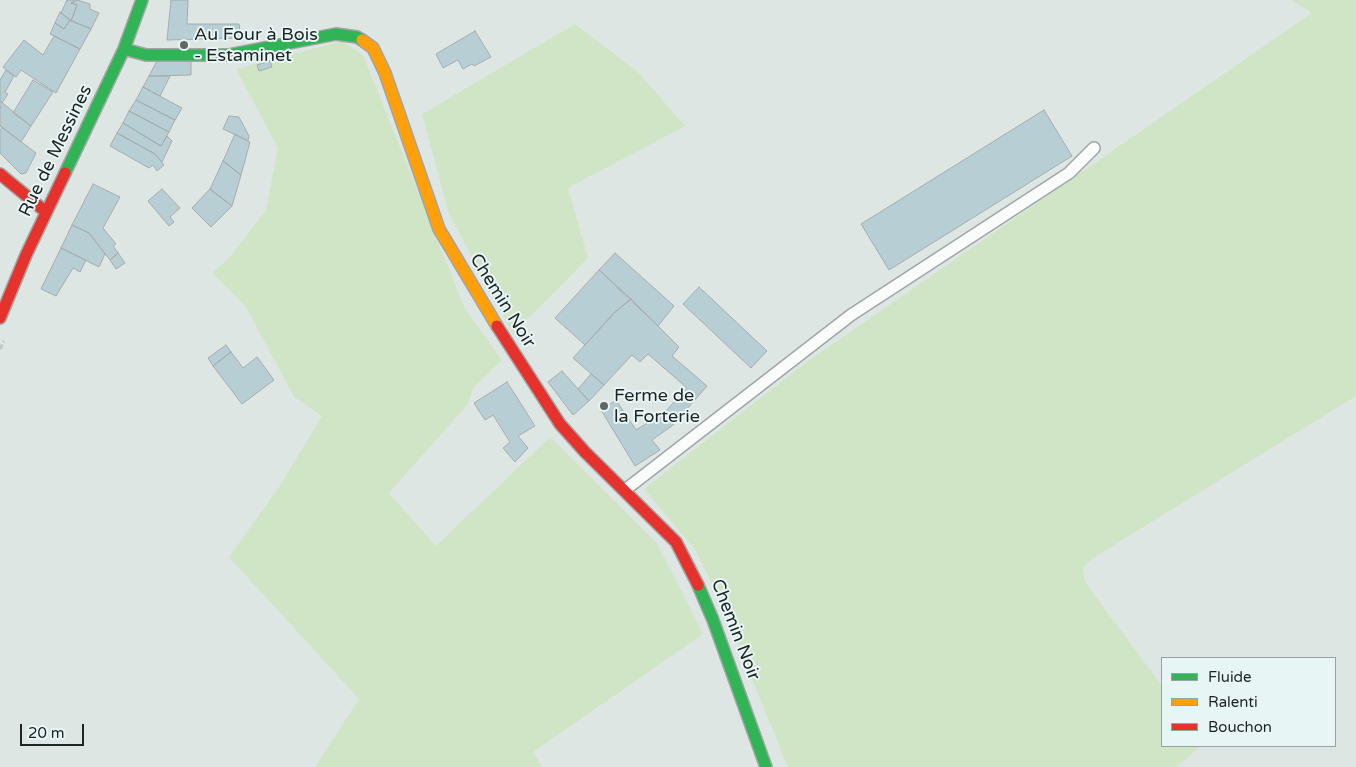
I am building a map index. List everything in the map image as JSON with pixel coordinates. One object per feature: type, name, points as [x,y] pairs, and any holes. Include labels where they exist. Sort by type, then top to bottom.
[{"type":"street","name":"Rue de Messines","points":[[0,318],[19,270],[124,50],[142,0]]},
{"type":"street","name":"Chemin Noir","points":[[124,50],[146,55],[228,55],[336,34],[348,34],[365,40],[373,48],[382,66],[431,210],[455,259],[560,424],[666,530],[689,564],[713,620],[766,767]]},
{"type":"street","points":[[0,174],[46,212]]},
{"type":"lane","points":[[625,490],[851,315],[1069,173],[1094,148]]},
{"type":"green space","points":[[1291,0],[1356,0],[1356,396],[1093,558],[1083,568],[1085,582],[1161,685],[1161,747],[1200,747],[1176,767],[788,767],[716,592],[694,548],[644,489],[808,361],[1312,13]]},
{"type":"green space","points":[[575,24],[638,72],[685,126],[568,188],[588,258],[513,334],[449,214],[422,114]]},
{"type":"green space","points":[[342,41],[363,55],[465,309],[502,360],[473,388],[468,404],[389,493],[436,546],[550,437],[657,543],[703,634],[533,752],[542,767],[315,767],[359,699],[229,557],[279,487],[322,416],[294,397],[246,307],[212,273],[229,258],[266,210],[278,148],[236,69]]},
{"type":"building","points":[[67,0],[77,0],[71,3],[77,5],[71,21],[61,13]]},
{"type":"building","points":[[77,0],[90,4],[90,9],[99,13],[91,29],[71,21],[77,5],[71,3]]},
{"type":"building","points":[[171,0],[188,0],[187,24],[239,24],[241,38],[167,40]]},
{"type":"building","points":[[60,12],[70,20],[64,29],[55,23]]},
{"type":"building","points":[[70,20],[91,29],[80,49],[50,34],[55,23],[64,29]]},
{"type":"building","points":[[475,31],[491,57],[474,66],[472,64],[463,69],[458,60],[443,68],[436,54]]},
{"type":"building","points":[[54,36],[80,49],[56,93],[21,70],[16,77],[3,67],[24,40],[43,55]]},
{"type":"building","points":[[157,61],[191,61],[191,75],[149,76]]},
{"type":"building","points":[[270,61],[272,67],[259,71],[257,65]]},
{"type":"building","points":[[6,70],[14,76],[5,92],[8,94],[2,103],[0,101],[0,80]]},
{"type":"building","points":[[149,76],[170,76],[160,96],[143,87]]},
{"type":"building","points":[[33,80],[53,92],[31,126],[13,113]]},
{"type":"building","points":[[143,87],[182,108],[175,120],[136,100]]},
{"type":"building","points":[[136,100],[175,120],[169,132],[129,111]]},
{"type":"building","points":[[0,101],[31,126],[21,142],[0,126]]},
{"type":"building","points":[[1044,110],[1072,156],[889,270],[861,224]]},
{"type":"building","points":[[129,111],[169,132],[161,146],[123,123]]},
{"type":"building","points":[[229,116],[239,117],[249,136],[248,141],[223,129]]},
{"type":"building","points":[[123,123],[161,146],[167,136],[172,141],[162,162],[155,154],[117,133]]},
{"type":"building","points":[[2,127],[36,153],[26,173],[21,174],[0,153],[0,131]]},
{"type":"building","points":[[117,133],[155,154],[164,165],[157,171],[153,165],[149,168],[110,146]]},
{"type":"building","points":[[235,134],[250,142],[241,175],[223,161]]},
{"type":"building","points":[[223,161],[241,175],[232,206],[210,189]]},
{"type":"building","points":[[93,184],[120,197],[103,228],[116,244],[113,246],[118,253],[110,260],[89,233],[72,225]]},
{"type":"building","points":[[162,189],[180,208],[170,217],[174,222],[169,226],[148,201]]},
{"type":"building","points":[[210,189],[232,206],[211,227],[192,208]]},
{"type":"building","points":[[72,225],[89,233],[105,254],[99,267],[61,248]]},
{"type":"building","points":[[61,248],[86,260],[80,272],[73,268],[56,296],[41,289]]},
{"type":"building","points":[[118,253],[125,263],[116,269],[110,260]]},
{"type":"building","points":[[615,253],[674,306],[658,326],[599,270]]},
{"type":"building","points":[[599,270],[631,299],[614,313],[585,345],[555,318]]},
{"type":"building","points":[[699,287],[767,351],[751,368],[683,304]]},
{"type":"building","points":[[631,299],[679,347],[672,356],[707,386],[673,425],[652,440],[660,450],[635,466],[601,410],[616,400],[636,430],[665,412],[687,388],[648,354],[640,362],[632,355],[604,385],[573,358],[614,313]]},
{"type":"building","points":[[226,345],[231,352],[213,366],[208,358]]},
{"type":"building","points":[[231,352],[243,368],[257,357],[274,380],[242,404],[213,366]]},
{"type":"building","points":[[562,371],[589,401],[573,415],[548,382]]},
{"type":"building","points":[[591,374],[604,385],[589,401],[578,389]]},
{"type":"building","points":[[507,382],[535,426],[518,436],[528,448],[515,462],[503,448],[510,442],[493,415],[485,420],[474,403]]},
{"type":"traffic: fast","points":[[65,173],[124,49],[142,0]]},
{"type":"traffic: fast","points":[[124,49],[146,55],[228,55],[336,34],[357,37],[362,40]]},
{"type":"traffic: fast","points":[[698,585],[713,620],[766,767]]},
{"type":"traffic: slow","points":[[362,40],[373,48],[385,73],[439,229],[497,326]]},
{"type":"traffic: jam","points":[[0,318],[26,255],[65,173]]},
{"type":"traffic: jam","points":[[0,174],[46,212]]},
{"type":"traffic: jam","points":[[497,326],[560,424],[585,452],[676,542],[698,585]]},
{"type":"place","name":"Au Four à Bois - Estaminet","points":[[184,45]]},
{"type":"place","name":"Ferme de la Forterie","points":[[604,406]]}]
